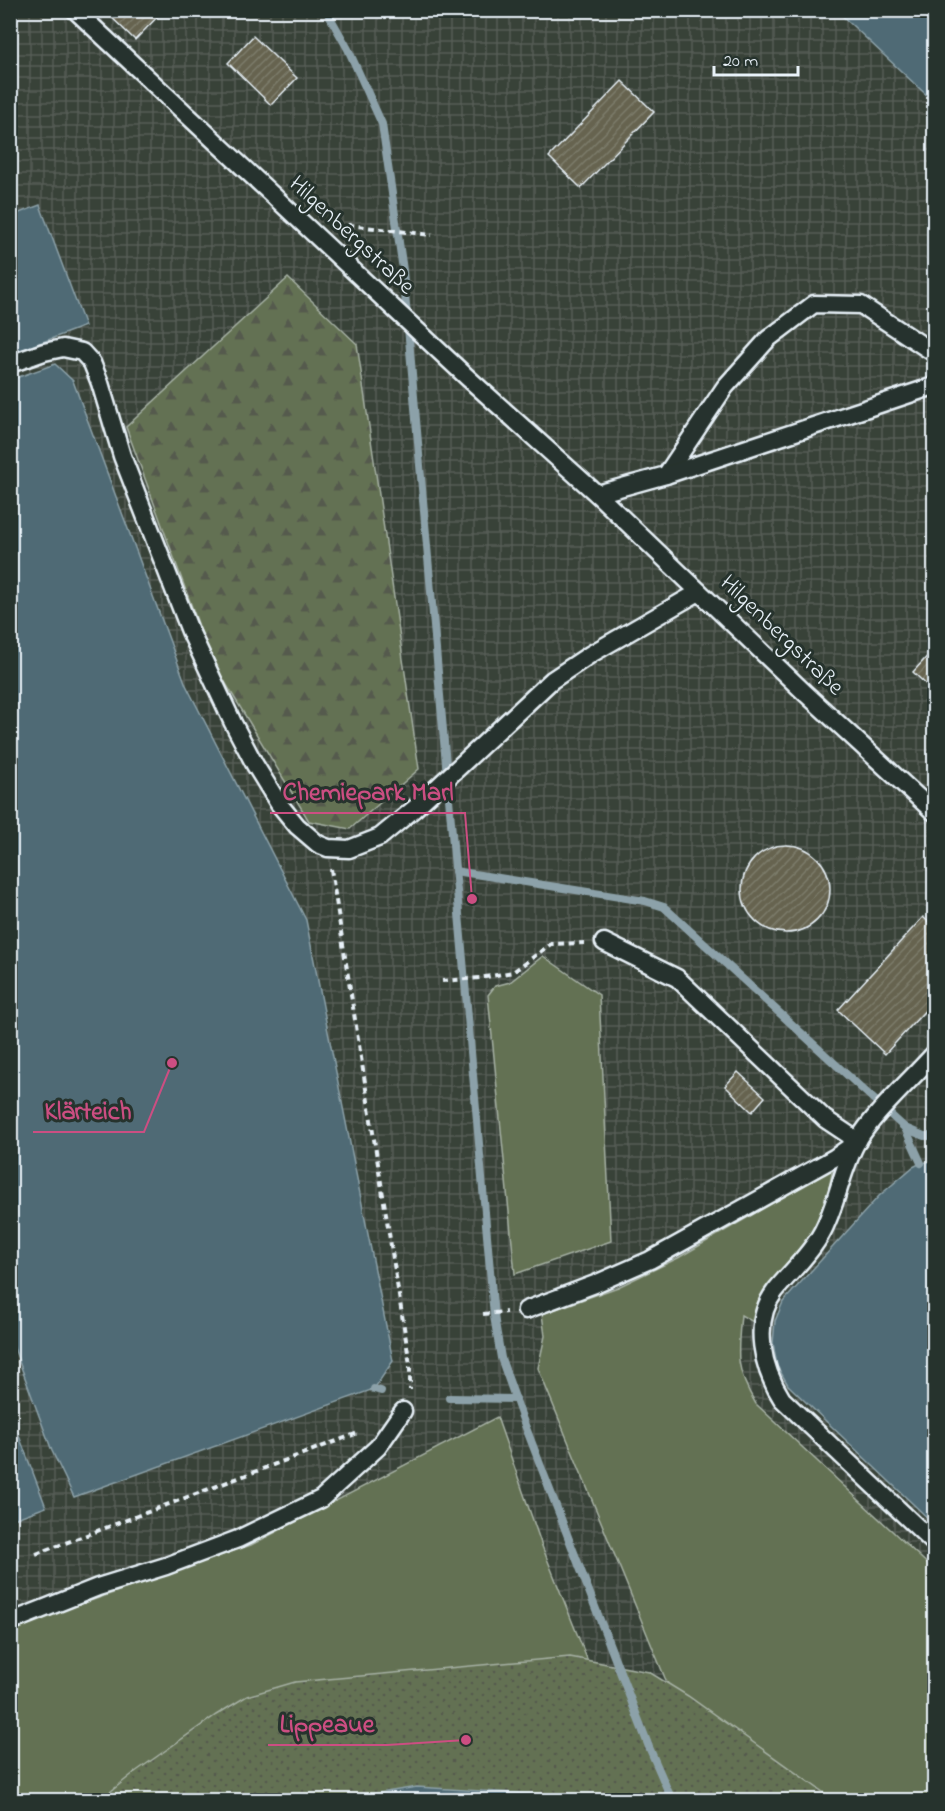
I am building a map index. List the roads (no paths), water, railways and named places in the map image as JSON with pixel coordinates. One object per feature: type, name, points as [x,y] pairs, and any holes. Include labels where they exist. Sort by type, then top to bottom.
[{"type":"lane","name":"Hilgenbergstraße","points":[[75,10],[468,378],[597,494],[804,692],[934,812]]},
{"type":"lane","points":[[666,475],[725,387],[768,339],[814,304],[861,305],[934,353]]},
{"type":"lane","points":[[10,364],[63,348],[82,352],[92,363],[122,456],[190,631],[233,723],[279,804],[297,826],[318,844],[328,848],[349,849],[380,837],[414,809],[552,680],[591,654],[699,591]]},
{"type":"lane","points":[[597,494],[666,475],[934,386]]},
{"type":"lane","points":[[604,942],[676,978],[825,1119],[858,1141]]},
{"type":"lane","points":[[518,1311],[595,1284],[650,1260],[834,1158],[858,1141],[892,1100],[932,1061]]},
{"type":"lane","points":[[858,1141],[822,1234],[809,1253],[773,1294],[763,1319],[762,1348],[771,1381],[782,1399],[934,1543]]},
{"type":"lane","points":[[10,1622],[98,1587],[166,1566],[238,1539],[321,1499],[378,1447],[403,1411]]},
{"type":"water","points":[[837,11],[934,11],[934,102]]},
{"type":"water","points":[[40,205],[85,326],[11,354],[11,216]]},
{"type":"water","points":[[55,364],[73,381],[186,685],[306,920],[393,1361],[374,1389],[74,1497],[52,1451],[10,1337],[10,380]]},
{"type":"water","points":[[934,1161],[934,1524],[788,1385],[777,1366],[773,1343],[775,1321],[783,1302],[879,1196],[913,1167]]},
{"type":"water","points":[[10,1412],[46,1507],[11,1520],[10,1520]]},
{"type":"water","points":[[417,1787],[622,1800],[336,1800]]},
{"type":"waterway","points":[[326,10],[348,49],[382,124],[403,270],[494,1316],[501,1358],[649,1747],[672,1800]]},
{"type":"waterway","points":[[455,871],[645,901],[664,907],[905,1128],[924,1136],[934,1136]]},
{"type":"waterway","points":[[905,1128],[921,1163]]},
{"type":"waterway","points":[[374,1389],[381,1391]]},
{"type":"waterway","points":[[449,1398],[516,1399]]},
{"type":"place","name":"Chemiepark Marl","points":[[472,899]]},
{"type":"place","name":"Klärteich","points":[[172,1063]]},
{"type":"place","name":"Lippeaue","points":[[466,1740]]}]
